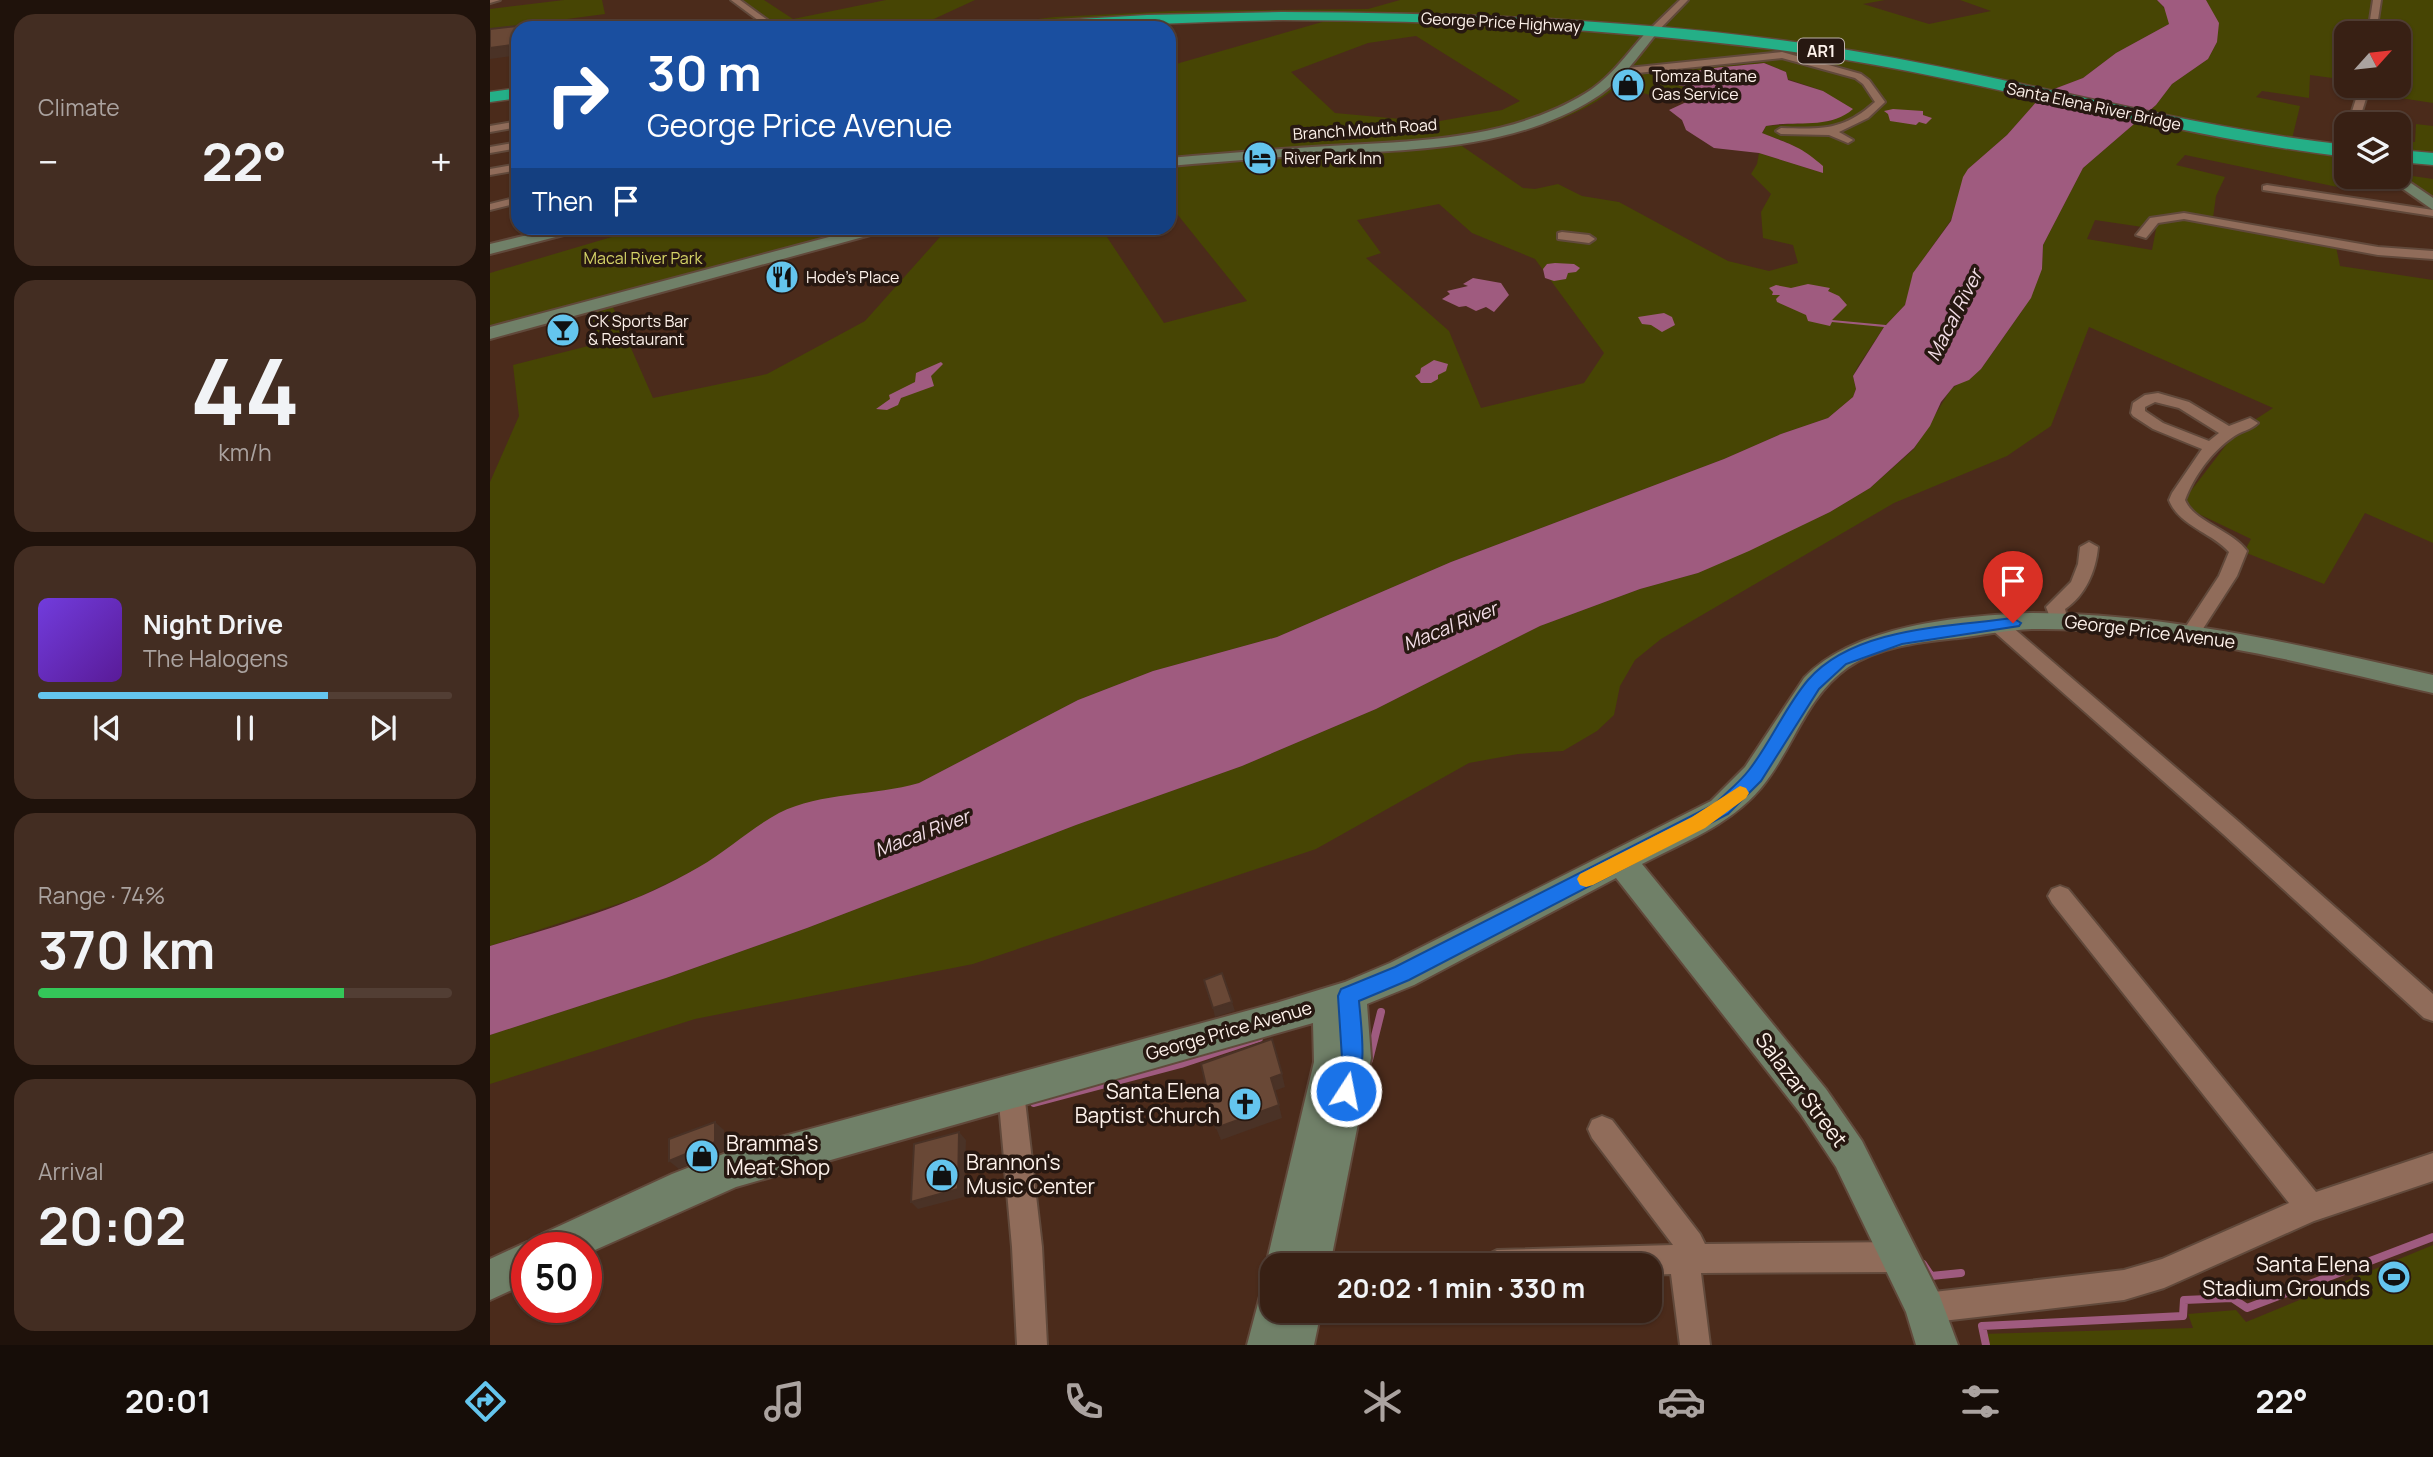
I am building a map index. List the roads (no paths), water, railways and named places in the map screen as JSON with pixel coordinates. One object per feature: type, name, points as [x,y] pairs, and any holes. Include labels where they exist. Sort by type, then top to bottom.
[{"type":"highway","name":"George Price Highway","points":[[1116,21],[1309,15],[1471,20],[1653,31],[1832,52],[1986,83]]},
{"type":"highway","name":"Santa Elena River Bridge","points":[[1986,83],[2272,143],[2334,150]]},
{"type":"highway","points":[[490,95],[511,92]]},
{"type":"highway","points":[[2411,157],[2433,159]]},
{"type":"main road","points":[[2410,189],[2433,205]]},
{"type":"main road","points":[[1312,1253],[1353,1058],[1339,999]]},
{"type":"street","points":[[490,1],[495,0]]},
{"type":"street","points":[[735,0],[765,21]]},
{"type":"street","name":"Branch Mouth Road","points":[[1176,161],[1270,153],[1407,146],[1479,135],[1526,123],[1574,105],[1598,90],[1684,0]]},
{"type":"street","points":[[2374,21],[2377,0]]},
{"type":"street","points":[[1618,72],[1782,55],[1812,61],[1858,76],[1866,82],[1880,102],[1865,116],[1831,132]]},
{"type":"street","points":[[490,129],[511,125]]},
{"type":"street","points":[[1781,131],[1831,132],[1848,140]]},
{"type":"street","points":[[490,150],[511,146]]},
{"type":"street","points":[[490,172],[511,168]]},
{"type":"street","points":[[2267,188],[2433,213]]},
{"type":"street","points":[[490,207],[511,202]]},
{"type":"street","points":[[2142,235],[2154,220],[2184,216],[2378,251],[2433,255]]},
{"type":"street","points":[[490,234],[511,230]]},
{"type":"street","points":[[490,249],[545,235]]},
{"type":"street","points":[[490,333],[853,235]]},
{"type":"street","points":[[1562,236],[1589,239]]},
{"type":"street","points":[[2212,448],[2149,422],[2138,413],[2138,406],[2155,397],[2167,398],[2217,424],[2228,433]]},
{"type":"street","points":[[2190,634],[2228,576],[2238,551],[2226,536],[2177,506],[2179,492],[2212,448],[2228,433],[2250,423]]},
{"type":"street","points":[[2059,621],[2055,607],[2065,603],[2075,589],[2086,568],[2088,547]]},
{"type":"street","name":"George Price Avenue","points":[[590,1232],[660,1199],[736,1168],[1339,999],[1402,974],[1721,809],[1741,792],[1754,776],[1814,685],[1841,660],[1856,652],[1901,639],[1997,624],[2059,621],[2104,623],[2276,649],[2433,684]]},
{"type":"street","points":[[1997,624],[2231,828],[2433,1010]]},
{"type":"street","name":"Salazar Street","points":[[1621,862],[1814,1101],[1855,1164],[1925,1308],[1937,1345]]},
{"type":"street","points":[[2060,896],[2311,1208]]},
{"type":"street","points":[[1289,1253],[1332,1062],[1339,999]]},
{"type":"street","points":[[1011,1092],[1027,1247],[1032,1345]]},
{"type":"street","points":[[1602,1129],[1690,1244],[1695,1345]]},
{"type":"street","points":[[1925,1308],[2124,1285],[2164,1273],[2311,1208],[2433,1167]]},
{"type":"street","points":[[1662,1260],[1901,1256]]},
{"type":"street","points":[[490,1280],[511,1270]]},
{"type":"street","points":[[1268,1345],[1273,1323]]},
{"type":"street","points":[[1293,1345],[1298,1323]]},
{"type":"water","name":"Macal River","points":[[2157,0],[2206,0],[2219,23],[2217,42],[2208,59],[2172,84],[2156,105],[2083,168],[2043,245],[2042,269],[2031,298],[1981,369],[1969,380],[1954,386],[1941,402],[1930,426],[1914,448],[1870,488],[1830,512],[1749,551],[1698,573],[1640,589],[1540,626],[1376,709],[1242,766],[1076,825],[807,928],[666,978],[490,1035],[490,946],[597,913],[649,892],[699,867],[769,819],[795,806],[919,783],[1078,700],[1153,671],[1277,637],[1451,562],[1828,418],[1853,397],[1856,389],[1853,376],[1884,327],[1832,322],[1830,326],[1808,321],[1806,315],[1777,302],[1776,299],[1780,295],[1772,295],[1773,292],[1769,288],[1776,285],[1791,288],[1808,284],[1830,288],[1828,291],[1839,296],[1847,305],[1832,320],[1886,325],[1905,305],[1913,273],[1951,221],[1963,177],[1968,169],[2007,135],[2037,101],[2054,89],[2083,78],[2116,53],[2169,24],[2164,7]]},
{"type":"water","points":[[1764,63],[1786,72],[1788,80],[1823,91],[1853,109],[1844,116],[1823,122],[1766,126],[1762,133],[1807,154],[1823,166],[1823,173],[1759,153],[1714,148],[1686,130],[1682,120],[1669,110],[1708,92],[1674,84],[1670,80],[1705,70]]},
{"type":"water","points":[[1884,111],[1923,111],[1923,115],[1932,118],[1926,124],[1919,122],[1916,125],[1890,121]]},
{"type":"water","points":[[1547,264],[1574,264],[1580,268],[1576,272],[1568,273],[1566,279],[1554,281],[1545,278],[1543,269]]},
{"type":"water","points":[[1473,278],[1501,283],[1509,295],[1494,312],[1486,307],[1476,311],[1466,306],[1459,307],[1442,299],[1450,294],[1447,291],[1468,286],[1463,284]]},
{"type":"water","points":[[1664,313],[1672,317],[1675,325],[1662,332],[1651,325],[1642,324],[1638,317]]},
{"type":"water","points":[[1434,360],[1448,364],[1446,371],[1431,383],[1421,383],[1415,376],[1420,373],[1421,368]]},
{"type":"water","points":[[941,362],[943,364],[931,376],[934,386],[901,398],[898,405],[887,410],[876,409],[890,399],[889,395],[915,382],[916,373]]},
{"type":"waterway","points":[[1369,1060],[1381,1012]]},
{"type":"waterway","points":[[1034,1103],[1181,1064],[1259,1038]]},
{"type":"waterway","points":[[1986,1345],[1982,1326],[2183,1316],[2184,1300],[2232,1298],[2247,1308],[2433,1237]]},
{"type":"waterway","points":[[1923,1264],[1931,1276],[1961,1273]]},
{"type":"place","name":"Tomza Butane Gas Service","points":[[1628,85]]},
{"type":"place","name":"River Park Inn","points":[[1260,158]]},
{"type":"place","name":"Hode's Place","points":[[782,277]]},
{"type":"place","name":"CK Sports Bar & Restaurant","points":[[563,330]]},
{"type":"place","name":"Santa Elena Baptist Church","points":[[1245,1104]]},
{"type":"place","name":"Bramma's Meat Shop","points":[[702,1156]]},
{"type":"place","name":"Brannon's Music Center","points":[[942,1175]]},
{"type":"place","name":"Santa Elena Stadium Grounds","points":[[2394,1277]]},
{"type":"park label","name":"Macal River Park","points":[[643,258]]}]
